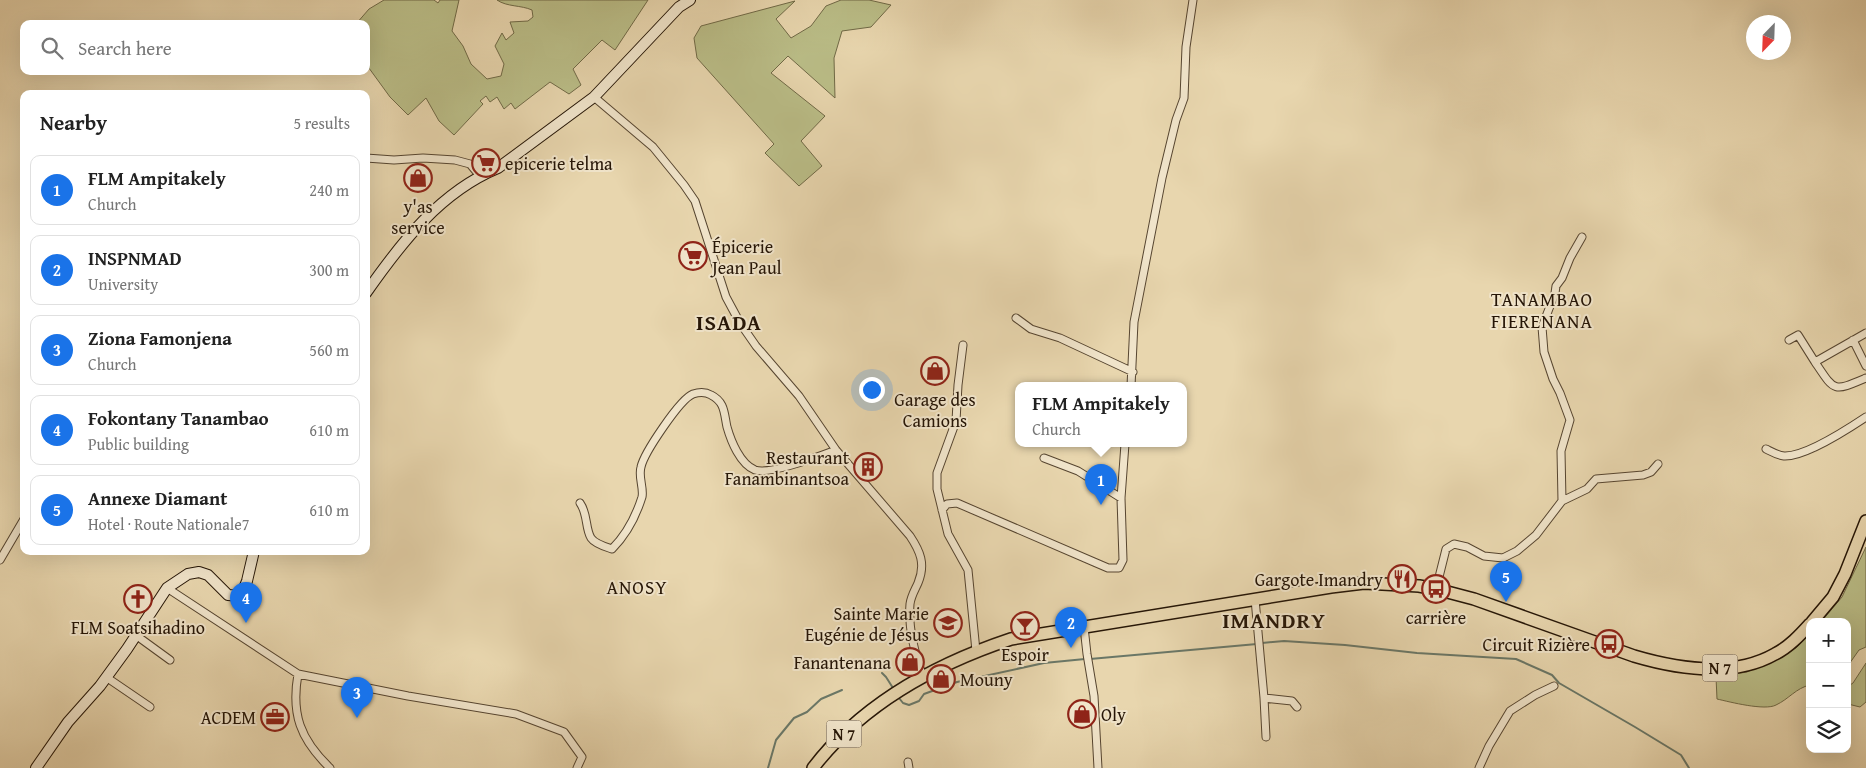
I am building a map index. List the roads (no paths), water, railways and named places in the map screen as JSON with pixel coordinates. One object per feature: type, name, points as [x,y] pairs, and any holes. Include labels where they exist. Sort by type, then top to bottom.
[{"type":"main road","name":"N 7","points":[[1815,618],[1833,597],[1846,574],[1866,521]]},
{"type":"main road","name":"N 7","points":[[813,768],[823,755],[864,716],[910,683],[976,651],[1011,639],[1364,583],[1419,586],[1436,589],[1474,599],[1619,651],[1658,663],[1689,668],[1720,668],[1749,665],[1776,654],[1798,638],[1806,629]]},
{"type":"street","points":[[370,287],[386,264],[426,216],[480,176],[498,168],[594,97],[680,7],[690,0]]},
{"type":"street","points":[[1132,382],[1134,322],[1176,120],[1184,98],[1186,47],[1193,0]]},
{"type":"street","points":[[594,97],[653,147],[695,201],[726,298],[740,324],[756,346],[800,396],[836,450],[910,536],[919,551],[923,564],[910,611],[915,656],[923,677]]},
{"type":"street","points":[[370,158],[455,160],[470,164],[480,176]]},
{"type":"street","points":[[1562,501],[1561,452],[1570,420],[1560,393],[1552,379],[1544,352],[1542,327],[1556,286],[1562,278],[1570,258],[1582,237]]},
{"type":"street","points":[[1016,318],[1031,329],[1060,338],[1133,372]]},
{"type":"street","points":[[1815,362],[1866,333]]},
{"type":"street","points":[[1789,340],[1798,335],[1830,385],[1844,388],[1866,378]]},
{"type":"street","points":[[1853,340],[1866,366]]},
{"type":"street","points":[[963,345],[956,420],[937,474],[937,489],[948,534],[968,570],[976,651]]},
{"type":"street","points":[[580,503],[585,510],[591,538],[612,550],[625,535],[642,495],[641,465],[665,424],[692,394],[707,392],[716,397],[724,406],[728,428],[738,454],[746,465],[757,470],[794,464],[836,450]]},
{"type":"street","points":[[1766,449],[1776,454],[1787,456],[1803,451],[1837,436],[1866,417]]},
{"type":"street","points":[[942,510],[947,504],[957,503],[1108,568],[1119,568],[1123,560],[1121,498],[1125,447]]},
{"type":"street","points":[[1044,458],[1078,471],[1121,498]]},
{"type":"street","points":[[1436,589],[1446,549],[1454,544],[1467,547],[1484,556],[1503,558],[1517,551],[1536,535],[1562,501],[1586,489],[1596,479],[1643,475],[1651,472],[1658,464]]},
{"type":"street","points":[[0,560],[20,526]]},
{"type":"street","points":[[36,768],[68,722],[137,636],[167,588],[188,574],[199,572],[208,575],[228,595],[240,596],[247,581],[253,555]]},
{"type":"street","points":[[167,588],[298,674],[408,696],[516,714],[564,732],[582,757],[577,768]]},
{"type":"street","points":[[1255,599],[1266,736]]},
{"type":"street","points":[[1084,627],[1094,696],[1098,768]]},
{"type":"street","points":[[137,636],[170,660]]},
{"type":"street","points":[[298,674],[295,705],[298,723],[321,760],[330,768]]},
{"type":"street","points":[[106,677],[150,707]]},
{"type":"street","points":[[1479,768],[1489,746],[1510,710],[1534,694],[1554,686]]},
{"type":"street","points":[[1264,698],[1292,701],[1297,707]]},
{"type":"waterway","points":[[1262,643],[1284,641],[1417,653],[1516,659],[1552,675],[1559,683],[1681,755],[1689,768]]},
{"type":"waterway","points":[[1090,659],[1257,644]]},
{"type":"waterway","points":[[899,698],[903,703],[909,705],[919,701],[924,694],[957,682],[1044,663],[1085,659]]},
{"type":"waterway","points":[[882,673],[893,688]]},
{"type":"waterway","points":[[768,768],[776,740],[794,718],[807,712],[821,699],[842,690]]},
{"type":"place","name":"epicerie telma","points":[[486,163]]},
{"type":"place","name":"y'as service","points":[[418,178]]},
{"type":"place","name":"Épicerie Jean Paul","points":[[693,256]]},
{"type":"place","name":"Garage des Camions","points":[[935,371]]},
{"type":"place","name":"Restaurant Fanambinantsoa","points":[[868,467]]},
{"type":"place","name":"FLM Ampitakely","points":[[1101,505]]},
{"type":"place","name":"Gargote Imandry","points":[[1402,579]]},
{"type":"place","name":"carrière","points":[[1436,589]]},
{"type":"place","name":"FLM Soatsihadino","points":[[138,599]]},
{"type":"place","name":"Annexe Diamant","points":[[1506,602]]},
{"type":"place","name":"Fokontany Tanambao","points":[[246,623]]},
{"type":"place","name":"Sainte Marie Eugénie de Jésus","points":[[948,623]]},
{"type":"place","name":"Espoir","points":[[1025,626]]},
{"type":"place","name":"Circuit Rizière","points":[[1609,644]]},
{"type":"place","name":"INSPNMAD","points":[[1071,648]]},
{"type":"place","name":"Fanantenana","points":[[910,662]]},
{"type":"place","name":"Mouny","points":[[941,679]]},
{"type":"place","name":"Oly","points":[[1082,714]]},
{"type":"place","name":"ACDEM","points":[[275,717]]},
{"type":"place","name":"Ziona Famonjena","points":[[357,718]]},
{"type":"district","name":"TANAMBAO FIERENANA","points":[[1542,310]]},
{"type":"district","name":"ISADA","points":[[729,322]]},
{"type":"district","name":"ANOSY","points":[[637,587]]},
{"type":"district","name":"IMANDRY","points":[[1274,620]]}]
